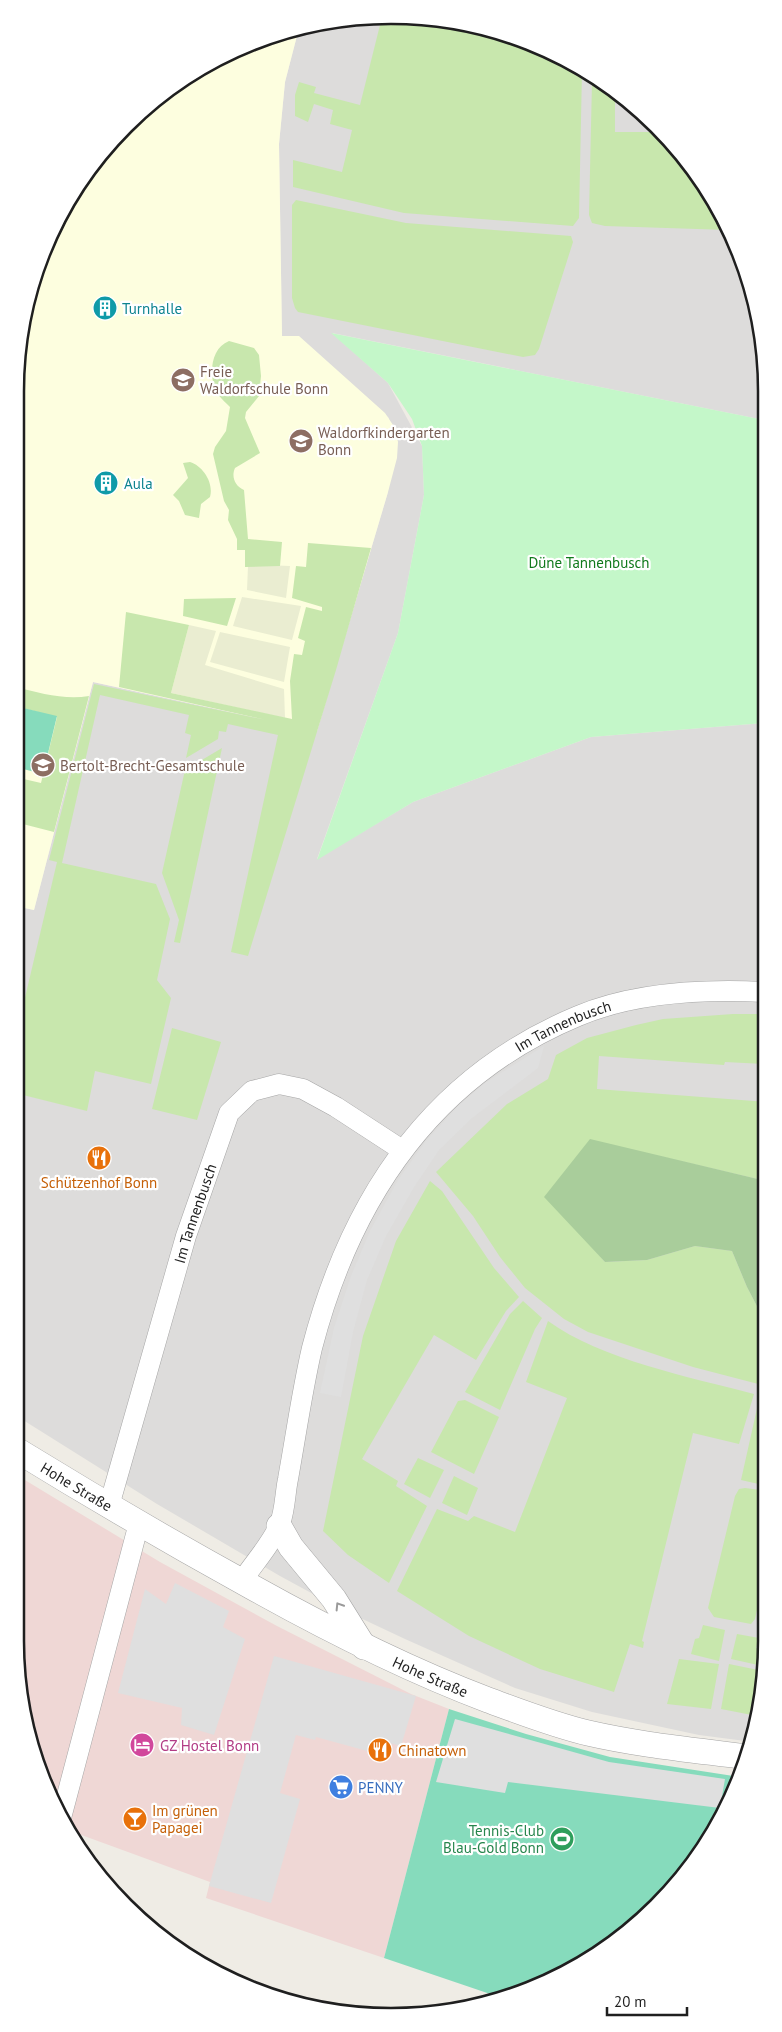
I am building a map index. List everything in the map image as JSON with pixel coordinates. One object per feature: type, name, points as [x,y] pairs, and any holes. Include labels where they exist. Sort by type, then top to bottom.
[{"type":"street","name":"Im Tannenbusch","points":[[242,1581],[279,1526],[312,1350],[327,1299],[351,1238],[369,1200],[402,1150],[469,1079],[519,1046],[579,1016],[624,1002],[672,994],[738,990],[758,991]]},
{"type":"street","name":"Im Tannenbusch","points":[[109,1506],[186,1236],[229,1113],[252,1091],[279,1084],[303,1089],[336,1106],[402,1150]]},
{"type":"street","name":"Hohe Straße","points":[[24,1454],[138,1523],[242,1581],[364,1647],[451,1686],[533,1717],[587,1732],[649,1744],[740,1756]]},
{"type":"street","points":[[63,1806],[138,1523]]},
{"type":"street","points":[[279,1526],[292,1547],[334,1599],[364,1647]]},
{"type":"shaded area","points":[[391,24],[439,27],[486,36],[532,52],[575,73],[615,100],[651,131],[667,149],[682,167],[709,207],[730,250],[746,296],[755,343],[758,419],[332,333],[388,383],[422,446],[424,495],[398,633],[317,859],[413,802],[591,737],[758,724],[758,1641],[755,1689],[745,1741],[699,1735],[592,1712],[515,1688],[337,1607],[280,1576],[157,1504],[24,1421],[24,908],[34,910],[93,682],[317,731],[388,492],[389,418],[299,337],[282,336],[279,144],[285,82],[297,36],[343,27]]},
{"type":"shaded area","name":"Freie Waldorfschule Bonn","points":[[297,36],[285,82],[279,144],[282,336],[299,336],[385,413],[395,428],[398,442],[397,458],[388,492],[317,731],[93,682],[34,910],[24,908],[24,391],[27,343],[36,296],[52,250],[73,207],[100,167],[131,131],[167,100],[207,73],[250,52]]},
{"type":"shaded area","points":[[248,566],[290,566],[286,598],[247,590]]},
{"type":"shaded area","points":[[242,597],[301,606],[292,640],[233,626]]},
{"type":"shaded area","points":[[189,625],[216,631],[205,665],[284,689],[285,718],[171,693]]},
{"type":"shaded area","points":[[220,632],[290,647],[284,682],[210,662]]},
{"type":"shaded area","points":[[544,1046],[538,1068],[472,1118],[439,1150],[414,1187],[386,1236],[367,1280],[353,1332],[341,1397],[320,1393],[334,1328],[351,1276],[370,1231],[398,1180],[426,1141],[459,1105],[485,1083]]},
{"type":"shaded area","points":[[24,1479],[160,1562],[277,1626],[411,1694],[449,1709],[384,1958],[206,1898],[210,1882],[79,1834],[52,1782],[36,1736],[27,1689],[24,1641]]},
{"type":"shaded area","points":[[175,1583],[229,1611],[223,1627],[245,1639],[214,1735],[181,1725],[182,1708],[118,1693],[145,1589],[166,1604]]},
{"type":"shaded area","points":[[274,1656],[416,1696],[401,1746],[374,1739],[371,1752],[316,1737],[315,1740],[296,1735],[280,1793],[300,1799],[271,1903],[209,1886]]},
{"type":"shaded area","points":[[455,1719],[609,1762],[725,1779],[721,1800],[718,1808],[508,1782],[505,1793],[436,1782]]},
{"type":"green space","points":[[380,24],[439,27],[486,36],[532,52],[575,73],[582,77],[579,218],[573,226],[404,213],[293,187],[293,160],[342,172],[352,130],[330,124],[333,110],[314,104],[308,122],[295,116],[295,95],[299,82],[316,87],[314,93],[360,105]]},
{"type":"green space","points":[[592,84],[615,100],[615,132],[652,132],[682,167],[709,207],[720,230],[605,226],[592,223],[589,215]]},
{"type":"green space","points":[[296,200],[406,223],[571,236],[573,242],[539,349],[535,355],[523,357],[298,312],[292,298],[292,205]]},
{"type":"green space","name":"Düne Tannenbusch","points":[[331,333],[758,419],[758,724],[591,737],[413,802],[317,860],[398,633],[424,495],[422,446],[412,419],[388,383]]},
{"type":"green space","points":[[229,341],[254,348],[259,355],[261,376],[259,396],[246,412],[245,418],[260,453],[235,468],[234,478],[238,486],[244,490],[248,539],[282,542],[280,566],[245,567],[245,550],[237,550],[237,539],[228,520],[229,510],[224,501],[213,454],[215,447],[226,431],[230,407],[215,389],[212,369],[218,349]]},
{"type":"green space","points":[[190,462],[203,471],[209,481],[211,492],[210,497],[201,504],[199,518],[185,515],[179,501],[173,495],[188,478],[183,463]]},
{"type":"green space","points":[[308,543],[371,548],[336,670],[248,956],[231,952],[278,735],[228,724],[226,732],[219,731],[218,739],[186,758],[191,735],[185,733],[189,715],[100,695],[62,863],[156,884],[170,919],[157,980],[171,998],[151,1084],[95,1071],[87,1111],[24,1095],[24,1002],[57,862],[49,860],[94,684],[266,720],[119,687],[126,612],[189,625],[171,693],[292,719],[290,681],[294,654],[302,655],[305,641],[298,638],[306,607],[322,611],[322,607],[292,598],[296,566],[306,567]]},
{"type":"green space","points":[[236,598],[227,626],[183,616],[184,599]]},
{"type":"green space","points":[[24,689],[43,694],[70,697],[89,696],[54,832],[24,824],[24,779],[41,783],[57,717],[24,708]]},
{"type":"green space","points":[[24,708],[57,716],[43,774],[24,769]]},
{"type":"green space","points":[[222,748],[180,943],[174,942],[179,920],[162,873],[185,770]]},
{"type":"green space","points":[[758,1014],[758,1064],[725,1062],[724,1065],[599,1056],[597,1089],[758,1101],[758,1179],[590,1140],[583,1237],[605,1262],[647,1260],[695,1246],[732,1251],[758,1308],[758,1384],[693,1367],[588,1332],[564,1319],[525,1288],[500,1257],[473,1216],[436,1172],[507,1104],[548,1079],[556,1055],[587,1038],[663,1019]]},
{"type":"green space","points":[[172,1028],[221,1042],[197,1120],[152,1109]]},
{"type":"green space","points":[[590,1139],[758,1179],[758,1308],[732,1251],[695,1246],[647,1260],[605,1262],[544,1197]]},
{"type":"green space","points":[[430,1181],[442,1191],[494,1268],[519,1297],[506,1311],[476,1360],[434,1335],[362,1459],[398,1481],[396,1486],[427,1506],[389,1583],[348,1555],[323,1531],[363,1336],[396,1241]]},
{"type":"green space","points":[[523,1301],[542,1318],[535,1329],[500,1410],[465,1392],[510,1314]]},
{"type":"green space","points":[[548,1321],[570,1335],[620,1357],[675,1374],[754,1394],[739,1444],[693,1433],[642,1641],[644,1642],[643,1648],[630,1644],[614,1692],[540,1669],[469,1636],[397,1591],[437,1509],[468,1521],[474,1516],[515,1532],[567,1398],[526,1382]]},
{"type":"green space","points":[[465,1400],[499,1417],[474,1474],[431,1452],[458,1401]]},
{"type":"green space","points":[[758,1404],[758,1484],[741,1480]]},
{"type":"green space","points":[[418,1458],[444,1470],[430,1498],[404,1484]]},
{"type":"green space","points":[[454,1476],[478,1488],[467,1515],[442,1503]]},
{"type":"green space","points":[[739,1489],[758,1490],[758,1606],[755,1619],[751,1624],[714,1617],[708,1608],[735,1496]]},
{"type":"green space","points":[[703,1625],[725,1630],[719,1661],[691,1654],[695,1639],[699,1638]]},
{"type":"green space","points":[[737,1634],[758,1638],[756,1648],[758,1648],[757,1665],[731,1659]]},
{"type":"green space","points":[[679,1659],[719,1664],[711,1709],[667,1704]]},
{"type":"green space","points":[[729,1664],[757,1670],[751,1715],[721,1709]]},
{"type":"green space","name":"Tennis-Club Blau-Gold Bonn","points":[[449,1709],[526,1734],[610,1757],[732,1776],[709,1825],[682,1865],[667,1883],[651,1901],[615,1932],[575,1959],[532,1980],[491,1994],[384,1958]]},
{"type":"place","name":"Turnhalle","points":[[105,308]]},
{"type":"place","name":"Freie Waldorfschule Bonn","points":[[183,380]]},
{"type":"place","name":"Waldorfkindergarten Bonn","points":[[301,441]]},
{"type":"place","name":"Aula","points":[[106,483]]},
{"type":"place","name":"Bertolt-Brecht-Gesamtschule","points":[[43,765]]},
{"type":"place","name":"Schützenhof Bonn","points":[[99,1158]]},
{"type":"place","name":"GZ Hostel Bonn","points":[[142,1745]]},
{"type":"place","name":"Chinatown","points":[[380,1750]]},
{"type":"place","name":"PENNY","points":[[341,1787]]},
{"type":"place","name":"Im grünen Papagei","points":[[135,1819]]},
{"type":"place","name":"Tennis-Club Blau-Gold Bonn","points":[[562,1839]]}]
